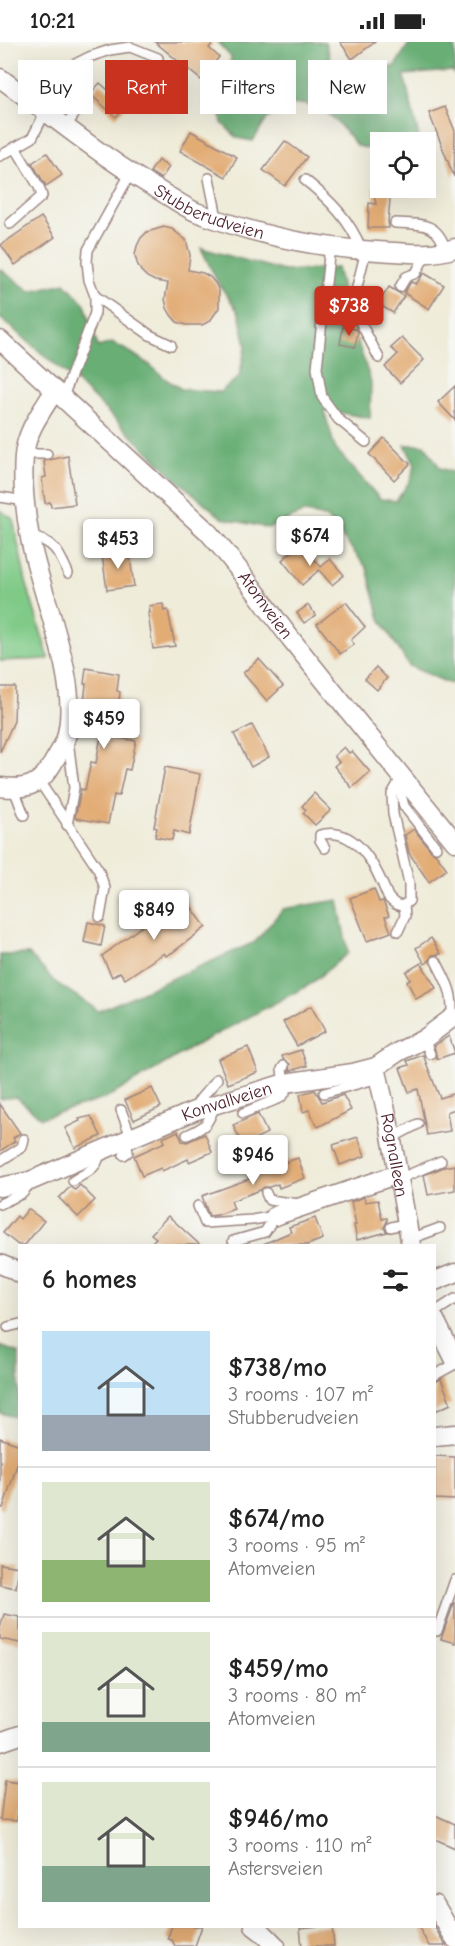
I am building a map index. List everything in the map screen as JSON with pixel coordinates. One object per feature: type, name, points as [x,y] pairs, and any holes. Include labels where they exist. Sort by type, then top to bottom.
[{"type":"street","name":"Stubberudveien","points":[[0,78],[18,91]]},
{"type":"street","name":"Stubberudveien","points":[[50,114],[130,174],[195,211],[260,232],[330,246],[445,254]]},
{"type":"street","name":"Atomveien","points":[[0,340],[220,545],[400,780],[455,842]]},
{"type":"street","points":[[7,788],[30,787],[46,776],[67,735],[69,708],[67,675],[30,537],[24,454],[28,436],[59,393]]},
{"type":"street","name":"Konvallveien","points":[[0,1187],[30,1181],[99,1152],[127,1144],[194,1111],[215,1105],[285,1074],[377,1072],[398,1052],[427,1047],[454,1018]]},
{"type":"street","name":"Rognalleen","points":[[377,1072],[392,1138],[405,1233]]},
{"type":"street","points":[[275,1216],[398,1176]]},
{"type":"street","points":[[0,1264],[18,1273]]},
{"type":"street","points":[[436,1281],[455,1273]]},
{"type":"street","points":[[436,1322],[455,1361]]},
{"type":"street","points":[[436,1436],[455,1434]]},
{"type":"street","points":[[0,1742],[18,1736]]},
{"type":"street","points":[[436,1907],[455,1939]]},
{"type":"street","points":[[257,1928],[276,1946]]},
{"type":"lane","points":[[83,60],[110,50],[130,47],[158,58]]},
{"type":"lane","points":[[0,156],[32,138],[40,114]]},
{"type":"lane","points":[[66,126],[75,114]]},
{"type":"lane","points":[[10,224],[42,196],[15,147]]},
{"type":"lane","points":[[59,393],[95,313],[95,296],[89,280],[87,262],[88,250],[130,174]]},
{"type":"lane","points":[[209,178],[217,218]]},
{"type":"lane","points":[[306,180],[330,200],[353,230],[364,250],[354,310],[379,358]]},
{"type":"lane","points":[[395,224],[421,224],[434,228],[443,242],[445,254],[406,277],[400,287]]},
{"type":"lane","points":[[330,246],[317,368],[322,397],[338,418],[366,442]]},
{"type":"lane","points":[[95,296],[150,335],[171,345]]},
{"type":"lane","points":[[24,454],[47,454]]},
{"type":"lane","points":[[0,497],[26,501]]},
{"type":"lane","points":[[30,537],[43,538],[60,552],[68,573]]},
{"type":"lane","points":[[67,735],[74,788],[68,825]]},
{"type":"lane","points":[[400,780],[404,806],[436,847]]},
{"type":"lane","points":[[325,848],[320,835],[326,833],[343,835],[367,855],[393,903],[399,906],[409,901],[408,883],[393,814],[392,794],[400,780]]},
{"type":"lane","points":[[39,781],[98,869],[105,888],[100,917]]},
{"type":"lane","points":[[7,788],[24,815]]},
{"type":"lane","points":[[398,930],[405,916],[404,905]]},
{"type":"lane","points":[[436,961],[449,984],[454,1018]]},
{"type":"lane","points":[[324,1094],[377,1072]]},
{"type":"lane","points":[[243,1113],[280,1098],[285,1093],[285,1074]]},
{"type":"lane","points":[[194,1111],[196,1103],[211,1088],[216,1079]]},
{"type":"lane","points":[[187,1135],[209,1123],[215,1105]]},
{"type":"lane","points":[[121,1110],[127,1144]]},
{"type":"lane","points":[[392,1138],[418,1124]]},
{"type":"lane","points":[[0,1161],[22,1147],[24,1138]]},
{"type":"lane","points":[[73,1181],[95,1168],[99,1152]]},
{"type":"lane","points":[[398,1176],[441,1161]]},
{"type":"lane","points":[[0,1204],[22,1193],[30,1181]]},
{"type":"lane","points":[[266,1193],[269,1200],[307,1205]]},
{"type":"lane","points":[[198,1206],[205,1223],[275,1216]]},
{"type":"lane","points":[[233,1241],[265,1232],[275,1216]]},
{"type":"lane","points":[[405,1233],[440,1228]]},
{"type":"lane","points":[[436,1311],[455,1299]]},
{"type":"lane","points":[[8,1327],[18,1324]]},
{"type":"lane","points":[[436,1374],[455,1361]]},
{"type":"lane","points":[[437,1631],[455,1580]]},
{"type":"green space","points":[[217,42],[325,42],[331,60],[308,60],[308,105],[296,104],[296,60],[231,60],[231,57]]},
{"type":"green space","points":[[410,42],[455,42],[455,74],[452,71],[404,75],[418,132],[370,132],[370,149],[357,146],[328,114],[387,114],[387,68],[395,66]]},
{"type":"green space","points":[[221,114],[273,114],[267,119],[253,141],[237,138],[222,123]]},
{"type":"green space","points":[[201,248],[284,271],[337,268],[346,306],[371,382],[370,418],[324,410],[335,448],[380,499],[396,501],[410,481],[415,465],[405,445],[425,445],[440,468],[455,473],[455,684],[409,666],[380,619],[367,568],[327,518],[305,512],[268,528],[222,518],[176,479],[84,389],[0,318],[0,269],[30,291],[65,283],[85,304],[98,347],[112,343],[130,352],[181,389],[220,392],[239,377],[246,345],[239,313],[217,281]]},
{"type":"green space","points":[[0,510],[13,519],[26,582],[49,659],[0,661]]},
{"type":"green space","points":[[338,900],[348,953],[309,985],[196,1045],[107,1098],[41,1118],[16,1097],[0,1099],[0,955],[29,954],[54,981],[99,1011],[255,942],[283,909]]},
{"type":"green space","points":[[0,1346],[18,1353],[18,1418],[0,1413]]},
{"type":"building","points":[[155,42],[214,42],[209,48],[219,57],[217,60],[200,60],[200,79],[188,69],[188,60],[177,60]]},
{"type":"building","points":[[340,42],[375,42],[352,59]]},
{"type":"building","points":[[100,83],[105,87],[105,107],[93,97],[93,91]]},
{"type":"building","points":[[445,107],[455,131],[454,177],[429,113]]},
{"type":"building","points":[[191,131],[237,157],[226,177],[180,151]]},
{"type":"building","points":[[285,141],[307,157],[285,186],[263,170]]},
{"type":"building","points":[[47,153],[62,175],[46,186],[32,163]]},
{"type":"building","points":[[158,160],[169,167],[161,179],[150,172]]},
{"type":"building","points":[[375,198],[390,198],[389,228],[368,228],[369,203],[376,204]]},
{"type":"building","points":[[41,217],[55,237],[15,265],[1,245]]},
{"type":"building","points":[[164,227],[172,229],[186,240],[190,255],[188,270],[210,277],[219,291],[219,308],[210,321],[202,325],[186,325],[177,322],[167,308],[165,299],[168,283],[147,277],[137,263],[135,255],[141,238],[147,232]]},
{"type":"building","points":[[424,273],[444,285],[429,309],[404,293],[411,282],[416,284]]},
{"type":"building","points":[[389,287],[404,296],[393,313],[378,304]]},
{"type":"building","points":[[343,327],[356,329],[358,332],[355,347],[340,344]]},
{"type":"building","points":[[402,338],[424,360],[400,383],[385,367],[398,354],[391,348]]},
{"type":"building","points":[[455,386],[455,420],[438,402]]},
{"type":"building","points":[[384,438],[410,464],[394,480],[369,454]]},
{"type":"building","points":[[68,456],[75,504],[51,507],[50,502],[45,503],[42,478],[46,477],[44,461]]},
{"type":"building","points":[[299,546],[303,551],[306,549],[321,567],[330,559],[344,575],[332,585],[319,570],[302,585],[282,560]]},
{"type":"building","points":[[129,551],[134,586],[107,590],[102,555]]},
{"type":"building","points":[[346,602],[365,627],[351,640],[354,644],[340,654],[317,624]]},
{"type":"building","points":[[163,604],[164,611],[168,610],[175,646],[153,649],[149,606]]},
{"type":"building","points":[[308,605],[316,615],[304,623],[297,613]]},
{"type":"building","points":[[259,659],[283,686],[267,701],[243,673]]},
{"type":"building","points":[[376,667],[387,678],[377,690],[365,679]]},
{"type":"building","points":[[86,668],[119,674],[117,691],[120,692],[115,737],[136,741],[130,770],[125,769],[119,796],[114,795],[108,824],[75,818],[81,789],[85,790],[91,762],[96,763],[105,714],[87,711],[88,704],[84,703]]},
{"type":"building","points":[[0,687],[15,687],[14,721],[0,752]]},
{"type":"building","points":[[252,725],[269,757],[251,767],[234,734]]},
{"type":"building","points":[[344,747],[349,753],[352,751],[370,772],[352,788],[334,766],[339,762],[334,756]]},
{"type":"building","points":[[165,767],[200,774],[189,835],[174,831],[172,840],[155,837],[157,828],[154,827]]},
{"type":"building","points":[[314,793],[331,810],[315,825],[303,813],[306,810],[302,806]]},
{"type":"building","points":[[414,829],[447,869],[429,882],[409,853],[405,835]]},
{"type":"building","points":[[374,889],[379,902],[383,901],[389,916],[385,917],[391,932],[367,941],[350,898]]},
{"type":"building","points":[[186,900],[206,927],[173,952],[166,956],[164,953],[125,979],[120,972],[112,977],[102,956],[145,924],[148,928]]},
{"type":"building","points":[[88,922],[105,926],[101,946],[84,942]]},
{"type":"building","points":[[431,938],[441,954],[432,955],[425,964],[416,948]]},
{"type":"building","points":[[421,963],[436,988],[416,999],[407,981],[410,979],[406,972]]},
{"type":"building","points":[[311,1006],[325,1031],[297,1046],[283,1022]]},
{"type":"building","points":[[449,1036],[455,1053],[437,1059],[434,1046]]},
{"type":"building","points":[[248,1047],[258,1072],[228,1084],[218,1059]]},
{"type":"building","points":[[301,1050],[307,1066],[289,1071],[290,1064],[282,1056]]},
{"type":"building","points":[[423,1055],[440,1098],[455,1093],[455,1109],[447,1112],[450,1131],[427,1135],[418,1089],[409,1092],[400,1068],[409,1065],[407,1061]]},
{"type":"building","points":[[152,1088],[161,1107],[134,1120],[125,1100]]},
{"type":"building","points":[[315,1090],[322,1102],[343,1095],[351,1110],[318,1127],[309,1110],[303,1112],[300,1094]]},
{"type":"building","points":[[0,1104],[20,1133],[13,1138],[15,1141],[0,1151]]},
{"type":"building","points":[[258,1114],[267,1133],[243,1145],[233,1125]]},
{"type":"building","points":[[91,1116],[101,1136],[75,1148],[65,1128],[80,1121],[79,1119]]},
{"type":"building","points":[[178,1131],[182,1141],[187,1142],[205,1134],[212,1152],[189,1162],[188,1159],[162,1171],[161,1168],[142,1176],[134,1156],[165,1142],[163,1138]]},
{"type":"building","points":[[358,1137],[365,1156],[340,1165],[333,1145]]},
{"type":"building","points":[[298,1158],[305,1178],[279,1188],[278,1184],[264,1187],[231,1201],[234,1209],[209,1216],[202,1196],[249,1179],[247,1175]]},
{"type":"building","points":[[455,1165],[455,1190],[428,1195],[424,1175]]},
{"type":"building","points":[[80,1185],[95,1200],[78,1217],[59,1198],[70,1187],[75,1190]]},
{"type":"building","points":[[364,1197],[365,1202],[378,1200],[382,1219],[387,1218],[384,1228],[387,1232],[357,1240],[351,1202]]},
{"type":"building","points":[[28,1209],[44,1221],[26,1244],[18,1245],[3,1233],[17,1216],[20,1219]]},
{"type":"building","points":[[168,1216],[199,1244],[150,1244],[156,1238],[151,1234]]},
{"type":"building","points":[[315,1218],[323,1239],[310,1244],[263,1244],[291,1232],[289,1227]]},
{"type":"building","points":[[441,1379],[451,1404],[436,1411],[436,1382]]},
{"type":"building","points":[[0,1438],[18,1444],[18,1462],[3,1508],[0,1508]]},
{"type":"building","points":[[436,1456],[455,1457],[455,1500],[436,1499]]},
{"type":"building","points":[[0,1564],[18,1567],[16,1588],[0,1585]]},
{"type":"building","points":[[455,1603],[455,1643],[441,1639]]},
{"type":"building","points":[[4,1614],[18,1617],[18,1643],[0,1639]]},
{"type":"building","points":[[5,1780],[18,1782],[17,1821],[0,1820]]},
{"type":"building","points":[[436,1815],[455,1824],[455,1848],[436,1839]]},
{"type":"building","points":[[171,1928],[201,1928],[195,1946],[175,1946],[172,1940],[167,1939]]},
{"type":"building","points":[[300,1928],[332,1928],[334,1946],[302,1946]]},
{"type":"building","points":[[419,1928],[435,1928],[446,1946],[429,1946]]}]
